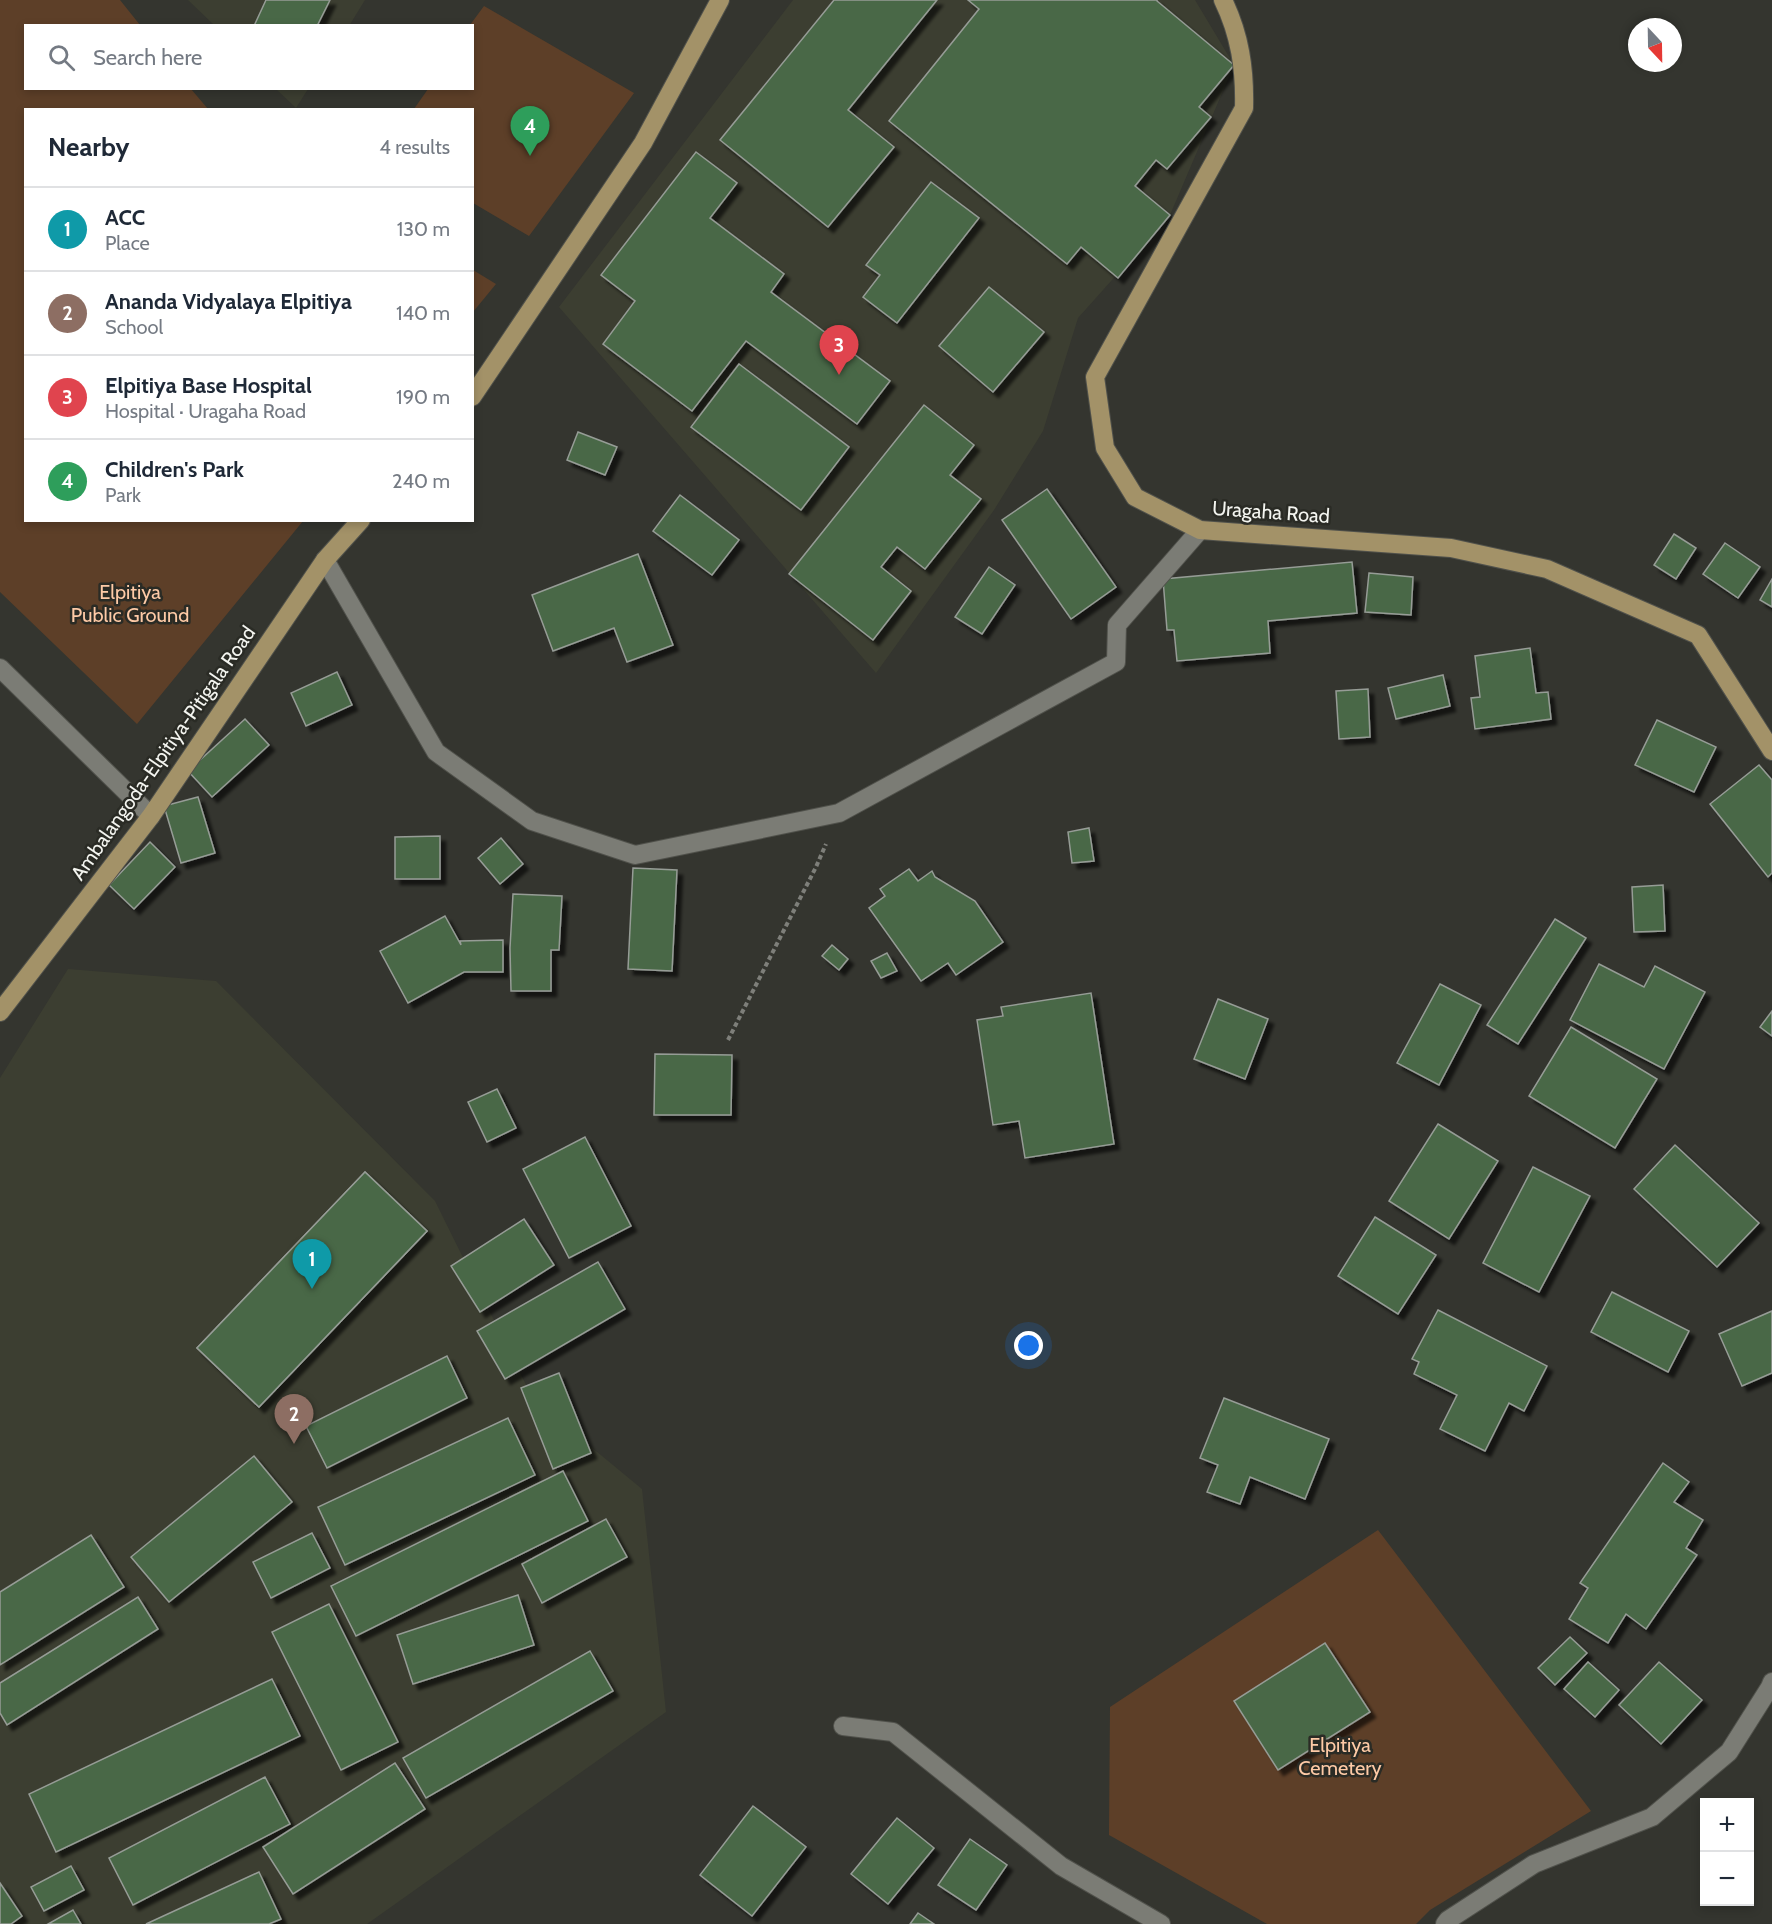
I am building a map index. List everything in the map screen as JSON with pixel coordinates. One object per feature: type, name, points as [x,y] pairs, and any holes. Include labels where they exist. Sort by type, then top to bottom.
[{"type":"main road","points":[[474,395],[643,143],[720,0]]},
{"type":"main road","name":"Uragaha Road","points":[[1227,2],[1240,44],[1245,80],[1244,108],[1095,377],[1105,448],[1135,497],[1200,530],[1451,548],[1547,569],[1698,635],[1772,751]]},
{"type":"main road","name":"Ambalangoda-Elpitiya-Pitigala Road","points":[[0,1012],[151,816],[325,560],[359,522]]},
{"type":"street","points":[[325,560],[436,752],[532,821],[634,855],[838,813],[1116,662],[1118,625],[1200,530]]},
{"type":"street","points":[[0,668],[151,816]]},
{"type":"street","points":[[1445,1924],[1534,1864],[1652,1817],[1729,1752],[1772,1682]]},
{"type":"street","points":[[843,1726],[893,1732],[1061,1866],[1161,1924]]},
{"type":"path","points":[[728,1040],[816,867],[838,813]]},
{"type":"shaded area","points":[[188,0],[365,0],[350,24],[213,24]]},
{"type":"shaded area","points":[[793,0],[1195,0],[1234,65],[1170,215],[1078,318],[1043,431],[994,510],[876,673],[559,307]]},
{"type":"shaded area","points":[[277,90],[307,90],[296,108]]},
{"type":"shaded area","points":[[68,969],[216,981],[435,1201],[533,1399],[642,1489],[666,1712],[367,1924],[0,1924],[0,1078]]},
{"type":"green space","name":"Elpitiya Public Ground","points":[[0,0],[120,0],[139,24],[24,24],[24,90],[192,90],[207,108],[24,108],[24,522],[302,522],[137,724],[0,592]]},
{"type":"green space","points":[[484,6],[634,93],[529,236],[474,204],[474,108],[415,108],[427,90],[474,90],[474,24],[471,24]]},
{"type":"green space","points":[[474,271],[496,284],[474,311]]},
{"type":"green space","name":"Elpitiya Cemetery","points":[[1378,1530],[1591,1811],[1430,1910],[1416,1924],[1267,1924],[1109,1835],[1110,1707]]},
{"type":"building","points":[[266,0],[330,0],[318,24],[255,24]]},
{"type":"building","points":[[834,0],[937,0],[848,110],[894,147],[828,227],[720,140]]},
{"type":"building","points":[[968,0],[1157,0],[1234,65],[1199,107],[1211,117],[1167,169],[1156,160],[1135,186],[1170,215],[1118,278],[1081,247],[1067,264],[889,121],[979,9]]},
{"type":"building","points":[[696,152],[737,183],[710,218],[784,274],[771,292],[890,381],[857,424],[746,341],[692,411],[603,344],[635,301],[601,275]]},
{"type":"building","points":[[931,182],[979,218],[897,323],[863,297],[880,275],[866,265]]},
{"type":"building","points":[[989,287],[1044,332],[993,392],[939,346]]},
{"type":"building","points":[[739,364],[849,447],[801,510],[691,427]]},
{"type":"building","points":[[924,405],[974,445],[950,475],[981,499],[925,569],[897,547],[881,567],[911,591],[873,640],[789,574]]},
{"type":"building","points":[[578,432],[617,447],[605,475],[567,460]]},
{"type":"building","points":[[1047,489],[1116,587],[1071,619],[1002,520]]},
{"type":"building","points":[[680,495],[739,540],[712,575],[653,531]]},
{"type":"building","points":[[1674,534],[1696,548],[1676,579],[1654,565]]},
{"type":"building","points":[[1725,543],[1760,567],[1738,598],[1703,574]]},
{"type":"building","points":[[638,554],[673,645],[627,662],[614,628],[553,651],[532,595]]},
{"type":"building","points":[[1352,562],[1357,613],[1268,621],[1270,653],[1177,661],[1174,630],[1167,630],[1163,579]]},
{"type":"building","points":[[989,567],[1015,585],[982,634],[955,617]]},
{"type":"building","points":[[1369,573],[1413,577],[1411,615],[1365,612]]},
{"type":"building","points":[[1772,579],[1772,607],[1760,600]]},
{"type":"building","points":[[1530,648],[1536,693],[1548,692],[1551,719],[1475,729],[1471,698],[1480,697],[1475,656]]},
{"type":"building","points":[[337,672],[352,705],[306,726],[291,693]]},
{"type":"building","points":[[1443,675],[1450,706],[1396,719],[1388,688]]},
{"type":"building","points":[[1368,689],[1370,737],[1339,739],[1336,691]]},
{"type":"building","points":[[245,719],[269,745],[212,797],[188,771]]},
{"type":"building","points":[[1657,720],[1716,747],[1694,792],[1635,765]]},
{"type":"building","points":[[1759,765],[1772,780],[1772,873],[1768,877],[1710,804]]},
{"type":"building","points":[[198,797],[215,853],[181,863],[164,806]]},
{"type":"building","points":[[1089,828],[1094,861],[1072,863],[1068,832]]},
{"type":"building","points":[[440,836],[440,879],[395,879],[395,837]]},
{"type":"building","points":[[501,838],[523,864],[500,884],[478,858]]},
{"type":"building","points":[[150,842],[175,867],[134,909],[109,885]]},
{"type":"building","points":[[633,868],[677,870],[672,971],[628,969]]},
{"type":"building","points":[[909,869],[918,881],[932,871],[935,877],[975,901],[1003,942],[956,975],[948,963],[921,981],[869,908],[885,896],[880,889]]},
{"type":"building","points":[[1663,885],[1665,931],[1634,932],[1632,887]]},
{"type":"building","points":[[513,894],[562,896],[559,950],[551,950],[551,991],[511,991],[510,948]]},
{"type":"building","points":[[445,916],[461,945],[460,941],[503,940],[503,972],[464,972],[408,1003],[380,951]]},
{"type":"building","points":[[1555,919],[1586,938],[1518,1044],[1487,1025]]},
{"type":"building","points":[[832,945],[848,959],[839,970],[822,956]]},
{"type":"building","points":[[887,953],[897,971],[881,978],[871,961]]},
{"type":"building","points":[[1599,964],[1644,987],[1655,966],[1705,992],[1664,1069],[1570,1020]]},
{"type":"building","points":[[1440,984],[1481,1005],[1439,1085],[1397,1063]]},
{"type":"building","points":[[1091,993],[1114,1144],[1025,1158],[1019,1121],[993,1125],[977,1020],[1003,1016],[1001,1007]]},
{"type":"building","points":[[1218,999],[1268,1019],[1245,1079],[1194,1059]]},
{"type":"building","points":[[1772,1011],[1772,1036],[1760,1027]]},
{"type":"building","points":[[1571,1027],[1657,1079],[1615,1148],[1529,1096]]},
{"type":"building","points":[[655,1054],[732,1055],[731,1115],[654,1115]]},
{"type":"building","points":[[497,1089],[516,1128],[487,1142],[468,1102]]},
{"type":"building","points":[[1438,1124],[1498,1161],[1449,1239],[1389,1201]]},
{"type":"building","points":[[585,1137],[631,1226],[569,1258],[523,1169]]},
{"type":"building","points":[[1675,1145],[1759,1223],[1717,1267],[1634,1189]]},
{"type":"building","points":[[1533,1167],[1590,1196],[1539,1292],[1483,1263]]},
{"type":"building","points":[[365,1172],[427,1231],[259,1407],[197,1348]]},
{"type":"building","points":[[365,1172],[427,1231],[259,1407],[197,1348]]},
{"type":"building","points":[[1375,1217],[1436,1255],[1398,1314],[1338,1276]]},
{"type":"building","points":[[524,1219],[554,1265],[480,1312],[451,1266]]},
{"type":"building","points":[[598,1262],[625,1309],[505,1379],[477,1331]]},
{"type":"building","points":[[1612,1292],[1689,1331],[1668,1372],[1591,1332]]},
{"type":"building","points":[[1438,1310],[1547,1366],[1524,1411],[1509,1403],[1485,1451],[1440,1429],[1457,1395],[1414,1374],[1419,1362],[1412,1359]]},
{"type":"building","points":[[1772,1311],[1772,1373],[1742,1386],[1719,1334]]},
{"type":"building","points":[[447,1356],[467,1398],[327,1468],[306,1426]]},
{"type":"building","points":[[559,1373],[591,1453],[553,1469],[521,1388]]},
{"type":"building","points":[[1224,1398],[1329,1439],[1305,1499],[1250,1477],[1240,1504],[1207,1492],[1218,1465],[1200,1458]]},
{"type":"building","points":[[508,1418],[535,1475],[345,1565],[318,1507]]},
{"type":"building","points":[[254,1456],[292,1502],[169,1602],[131,1557]]},
{"type":"building","points":[[1663,1463],[1689,1482],[1674,1502],[1703,1520],[1686,1548],[1697,1555],[1646,1629],[1626,1614],[1608,1643],[1569,1619],[1588,1588],[1580,1583]]},
{"type":"building","points":[[563,1471],[588,1521],[356,1636],[331,1586]]},
{"type":"building","points":[[606,1519],[627,1557],[542,1603],[522,1564]]},
{"type":"building","points":[[312,1533],[330,1568],[271,1598],[253,1562]]},
{"type":"building","points":[[91,1535],[124,1587],[0,1665],[0,1592]]},
{"type":"building","points":[[518,1595],[534,1645],[413,1684],[397,1635]]},
{"type":"building","points":[[138,1597],[158,1629],[7,1725],[0,1713],[0,1683]]},
{"type":"building","points":[[329,1604],[398,1742],[341,1770],[272,1632]]},
{"type":"building","points":[[1570,1637],[1587,1653],[1555,1685],[1538,1668]]},
{"type":"building","points":[[1325,1643],[1370,1712],[1278,1770],[1234,1701]]},
{"type":"building","points":[[590,1651],[613,1691],[426,1798],[403,1758]]},
{"type":"building","points":[[1588,1662],[1619,1690],[1595,1717],[1564,1689]]},
{"type":"building","points":[[1659,1662],[1702,1700],[1661,1744],[1619,1705]]},
{"type":"building","points":[[272,1679],[300,1736],[56,1852],[29,1794]]},
{"type":"building","points":[[395,1763],[425,1809],[293,1894],[263,1847]]},
{"type":"building","points":[[265,1777],[290,1824],[133,1905],[109,1858]]},
{"type":"building","points":[[753,1806],[806,1847],[752,1916],[700,1875]]},
{"type":"building","points":[[897,1818],[934,1848],[888,1904],[851,1874]]},
{"type":"building","points":[[970,1839],[1007,1865],[976,1910],[938,1885]]},
{"type":"building","points":[[71,1866],[84,1890],[44,1911],[31,1887]]},
{"type":"building","points":[[259,1872],[281,1919],[269,1924],[146,1924]]},
{"type":"building","points":[[0,1883],[22,1916],[11,1924],[0,1924]]},
{"type":"building","points":[[73,1910],[81,1924],[48,1924]]},
{"type":"building","points":[[918,1913],[934,1924],[910,1924]]},
{"type":"place","name":"Children's Park","points":[[530,156]]},
{"type":"place","name":"Elpitiya Base Hospital","points":[[839,375]]},
{"type":"place","name":"ACC","points":[[312,1289]]},
{"type":"place","name":"Ananda Vidyalaya Elpitiya","points":[[294,1444]]}]
